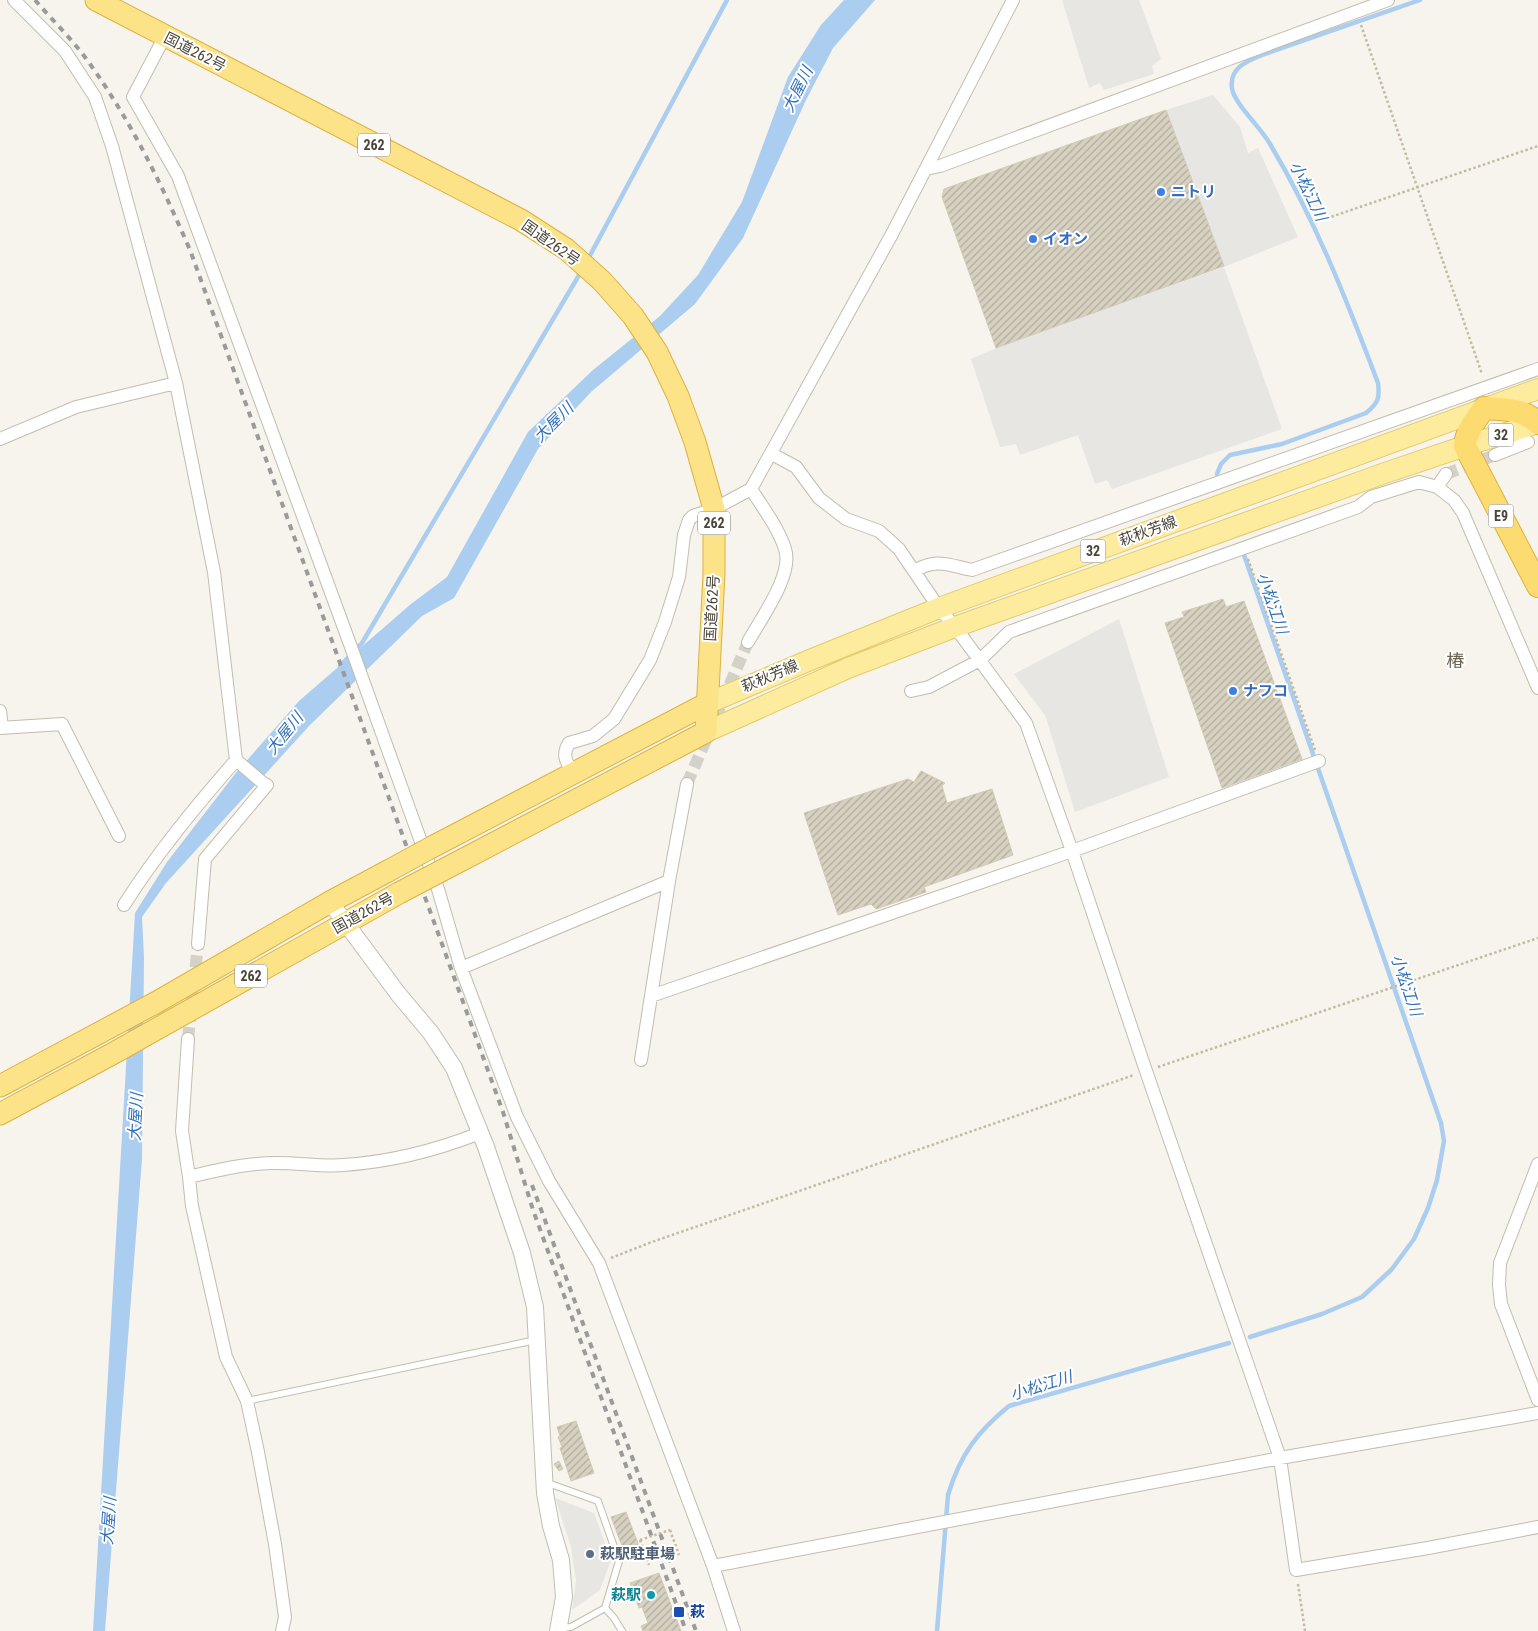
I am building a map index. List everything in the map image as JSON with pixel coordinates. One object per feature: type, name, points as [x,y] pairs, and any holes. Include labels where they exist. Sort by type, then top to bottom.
[{"type":"highway","name":"国道262号","points":[[0,1114],[157,1029],[345,922],[706,732],[714,573],[714,509],[695,442],[678,396],[657,352],[633,316],[602,281],[566,249],[520,220],[96,0]]},
{"type":"highway","points":[[1464,446],[1466,437],[1485,398],[1530,416],[1535,429]]},
{"type":"highway","name":"E9","points":[[1464,446],[1538,586]]},
{"type":"highway","name":"国道262号","points":[[0,1086],[157,1002],[330,902],[706,704]]},
{"type":"main road","name":"萩秋芳線","points":[[706,704],[939,608],[1485,398],[1538,389]]},
{"type":"main road","name":"萩秋芳線","points":[[706,732],[848,668],[955,627],[1464,446],[1535,429]]},
{"type":"street","points":[[14,0],[65,51],[94,97],[112,146],[176,384],[214,572],[238,762],[267,785],[204,859],[198,944]]},
{"type":"street","points":[[573,774],[564,757],[564,750],[569,743],[592,736],[614,719],[650,660],[679,578],[684,535],[689,520],[751,489],[772,454],[926,169],[1013,0]]},
{"type":"street","points":[[926,169],[940,166],[1388,0]]},
{"type":"street","points":[[165,36],[133,97],[178,176],[351,647],[438,889],[461,968],[517,1117],[550,1181],[599,1263],[713,1566],[734,1631]]},
{"type":"street","points":[[914,571],[936,562],[972,570],[1485,398],[1538,370]]},
{"type":"street","points":[[0,440],[76,406],[176,384]]},
{"type":"street","points":[[1495,455],[1535,429]]},
{"type":"street","points":[[772,454],[796,467],[819,498],[846,519],[879,531],[899,549],[939,608],[1026,723],[1072,851],[1280,1458],[1296,1570],[1538,1527]]},
{"type":"street","points":[[1437,487],[1446,474]]},
{"type":"street","points":[[911,691],[929,687],[980,660],[1009,632],[1358,507],[1371,497],[1419,482],[1437,487],[1454,500],[1463,513],[1538,688]]},
{"type":"street","points":[[748,642],[782,582],[787,567],[786,551],[779,533],[751,489]]},
{"type":"street","points":[[0,711],[1,728],[62,724],[119,836]]},
{"type":"street","points":[[651,996],[1072,851],[1319,760]]},
{"type":"street","points":[[124,905],[144,873],[184,820],[238,762]]},
{"type":"street","points":[[461,968],[669,881],[687,784]]},
{"type":"street","points":[[641,1060],[670,875]]},
{"type":"street","points":[[330,902],[399,995],[431,1033],[454,1068],[480,1133],[522,1253],[535,1307],[544,1481],[551,1526],[562,1560],[564,1596],[559,1629]]},
{"type":"street","points":[[188,1039],[182,1131],[192,1206],[226,1357],[247,1401],[258,1452],[275,1544],[285,1617],[282,1631]]},
{"type":"street","points":[[189,1177],[236,1165],[273,1162],[341,1166],[377,1162],[452,1144],[480,1133]]},
{"type":"street","points":[[1538,1164],[1500,1263],[1500,1285],[1502,1304],[1538,1400]]},
{"type":"street","points":[[713,1566],[1280,1458],[1538,1413]]},
{"type":"lane","points":[[247,1401],[538,1340]]},
{"type":"lane","points":[[544,1481],[598,1501],[619,1561],[604,1608],[571,1627],[559,1629]]},
{"type":"lane","points":[[604,1608],[614,1618],[622,1631]]},
{"type":"path","points":[[1356,11],[1417,187],[1485,398]]},
{"type":"path","points":[[1322,220],[1538,146]]},
{"type":"path","points":[[1244,548],[1319,760]]},
{"type":"path","points":[[599,1263],[649,1243],[1538,938]]},
{"type":"path","points":[[649,1565],[640,1540],[670,1530],[678,1555]]},
{"type":"path","points":[[1296,1570],[1305,1631]]},
{"type":"shaded area","points":[[1062,0],[1139,0],[1161,59],[1152,66],[1154,74],[1104,90],[1100,83],[1089,88]]},
{"type":"shaded area","points":[[1213,95],[1240,127],[1248,153],[1258,148],[1298,237],[1224,267],[1166,110]]},
{"type":"shaded area","points":[[1224,267],[1282,429],[1112,489],[1107,480],[1095,484],[1078,435],[1020,455],[1016,444],[1000,447],[971,359],[996,348]]},
{"type":"shaded area","points":[[1119,619],[1169,777],[1075,812],[1045,715],[1014,674]]},
{"type":"shaded area","name":"萩駅駐車場","points":[[555,1498],[594,1513],[611,1560],[600,1590],[572,1610],[576,1581],[571,1547]]},
{"type":"water","name":"大屋川","points":[[844,0],[875,0],[833,48],[806,100],[743,238],[695,304],[591,392],[538,449],[454,598],[422,616],[310,725],[166,883],[142,917],[144,958],[142,1159],[105,1631],[93,1631],[135,913],[167,862],[235,774],[299,701],[411,604],[447,577],[528,432],[593,370],[660,316],[698,275],[742,202],[788,77],[821,25]]},
{"type":"building","points":[[1166,110],[1224,266],[996,348],[942,197],[944,189]]},
{"type":"building","name":"ナフコ","points":[[1223,599],[1226,607],[1244,601],[1302,759],[1222,788],[1165,623],[1184,617],[1182,612]]},
{"type":"building","points":[[921,771],[945,783],[942,786],[947,803],[992,789],[1013,855],[924,887],[926,892],[876,909],[871,904],[838,915],[804,813],[908,779],[914,782]]},
{"type":"building","points":[[576,1421],[594,1473],[571,1481],[560,1448],[562,1447],[557,1427]]},
{"type":"building","points":[[559,1461],[563,1469],[559,1471],[554,1464]]},
{"type":"building","points":[[626,1512],[639,1546],[624,1551],[611,1517]]},
{"type":"building","name":"萩駅","points":[[659,1573],[681,1631],[643,1631],[641,1626],[648,1623],[642,1607],[639,1608],[630,1583]]},
{"type":"waterway","points":[[587,261],[727,0]]},
{"type":"waterway","name":"小松江川","points":[[1217,474],[1221,464],[1230,455],[1282,444],[1366,413],[1376,403],[1379,393],[1378,383],[1366,352],[1316,231],[1302,201],[1270,144],[1237,101],[1232,88],[1233,75],[1240,66],[1262,55],[1420,0]]},
{"type":"waterway","points":[[340,666],[362,643],[582,270]]},
{"type":"waterway","name":"小松江川","points":[[1244,555],[1441,1123],[1444,1141],[1437,1180],[1428,1208],[1414,1239],[1392,1269],[1362,1297],[1322,1314],[1250,1337]]},
{"type":"waterway","name":"小松江川","points":[[937,1631],[948,1495],[964,1456],[988,1425],[1009,1406],[1229,1343]]},
{"type":"tunnel","points":[[1446,474],[1495,455]]},
{"type":"tunnel","points":[[687,784],[748,642]]},
{"type":"tunnel","points":[[188,1039],[198,944]]},
{"type":"railway","points":[[35,0],[84,56],[105,86],[157,177],[190,250],[503,1112],[533,1210],[686,1631]]},
{"type":"railway","points":[[532,1185],[696,1631]]},
{"type":"place","name":"ニトリ","points":[[1161,192]]},
{"type":"place","name":"イオン","points":[[1033,239]]},
{"type":"place","name":"ナフコ","points":[[1233,691]]},
{"type":"place","name":"萩駅駐車場","points":[[590,1554]]},
{"type":"place","name":"萩駅","points":[[651,1595]]},
{"type":"place","name":"萩","points":[[679,1612]]},
{"type":"district","name":"椿","points":[[1455,661]]}]
